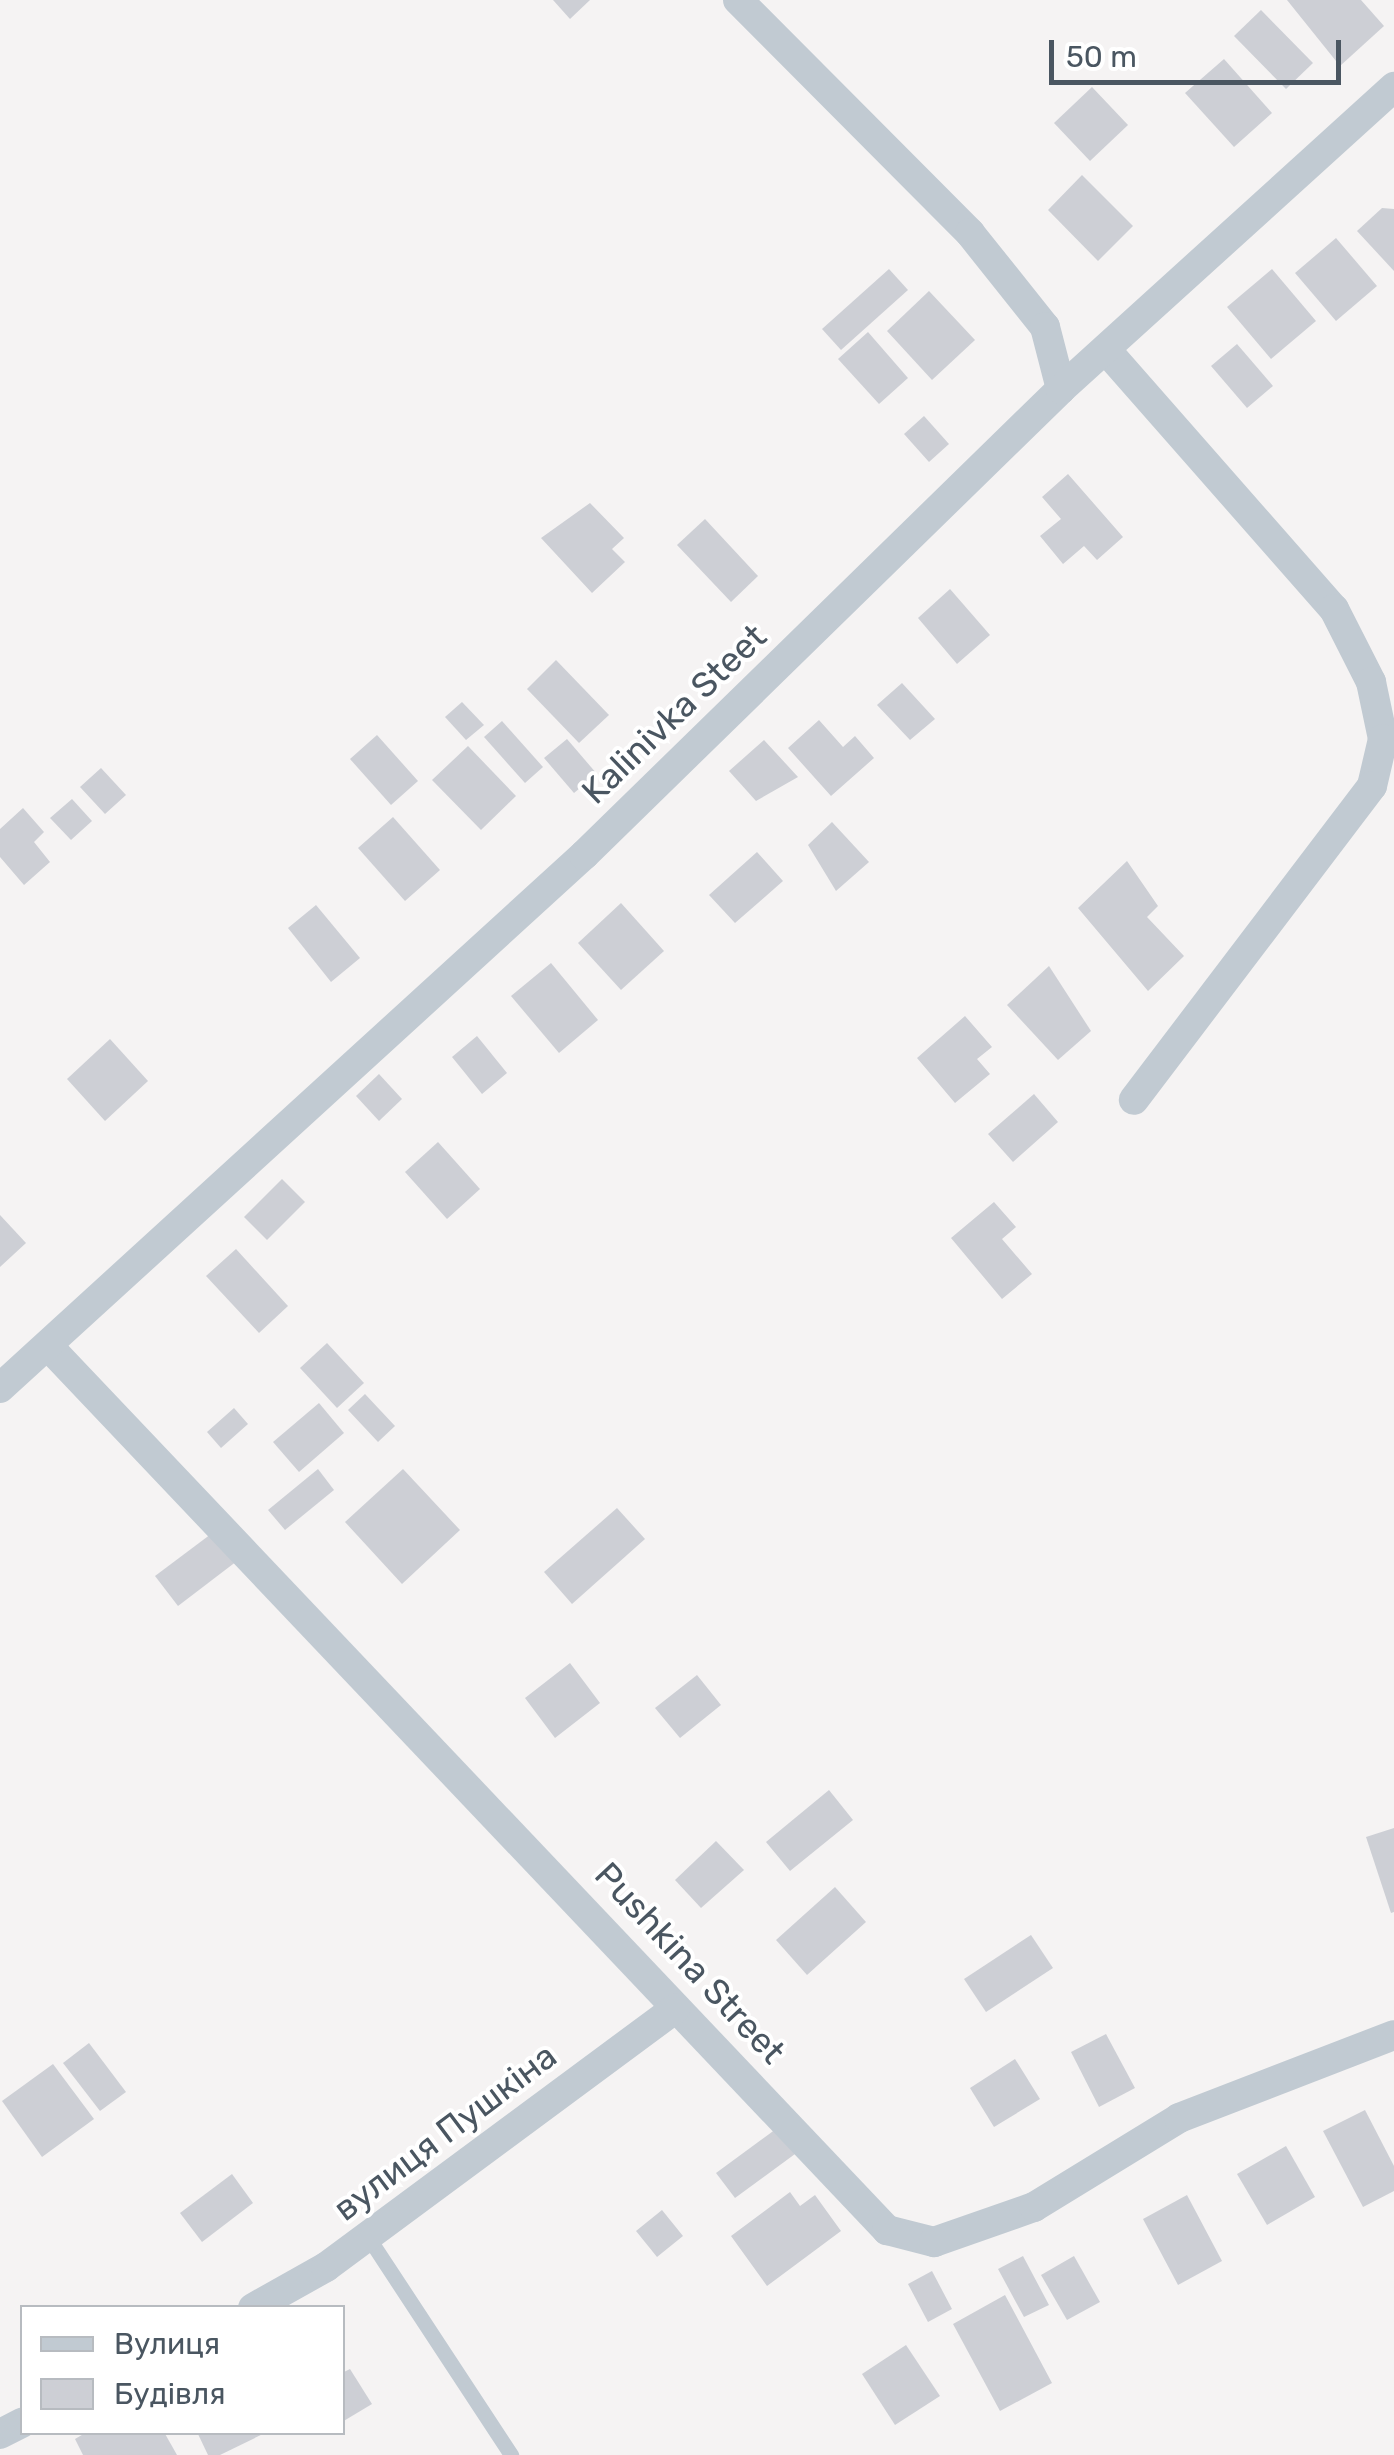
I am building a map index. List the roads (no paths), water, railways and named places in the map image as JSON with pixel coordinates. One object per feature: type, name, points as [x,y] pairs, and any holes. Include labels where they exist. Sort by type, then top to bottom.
[{"type":"street","points":[[738,0],[970,234],[1046,327],[1060,388]]},
{"type":"street","name":"Kalinivka Steet","points":[[0,1388],[51,1349],[584,855],[1060,388],[1108,351],[1394,86]]},
{"type":"street","points":[[1108,351],[1334,609],[1370,682],[1383,739],[1372,786],[1134,1100]]},
{"type":"street","name":"Pushkina Street","points":[[51,1349],[887,2230],[934,2242],[1034,2207],[1179,2118],[1394,2035]]},
{"type":"street","name":"вулиця Пушкіна","points":[[258,2305],[368,2236],[676,2008]]},
{"type":"lane","points":[[368,2236],[511,2455]]}]
